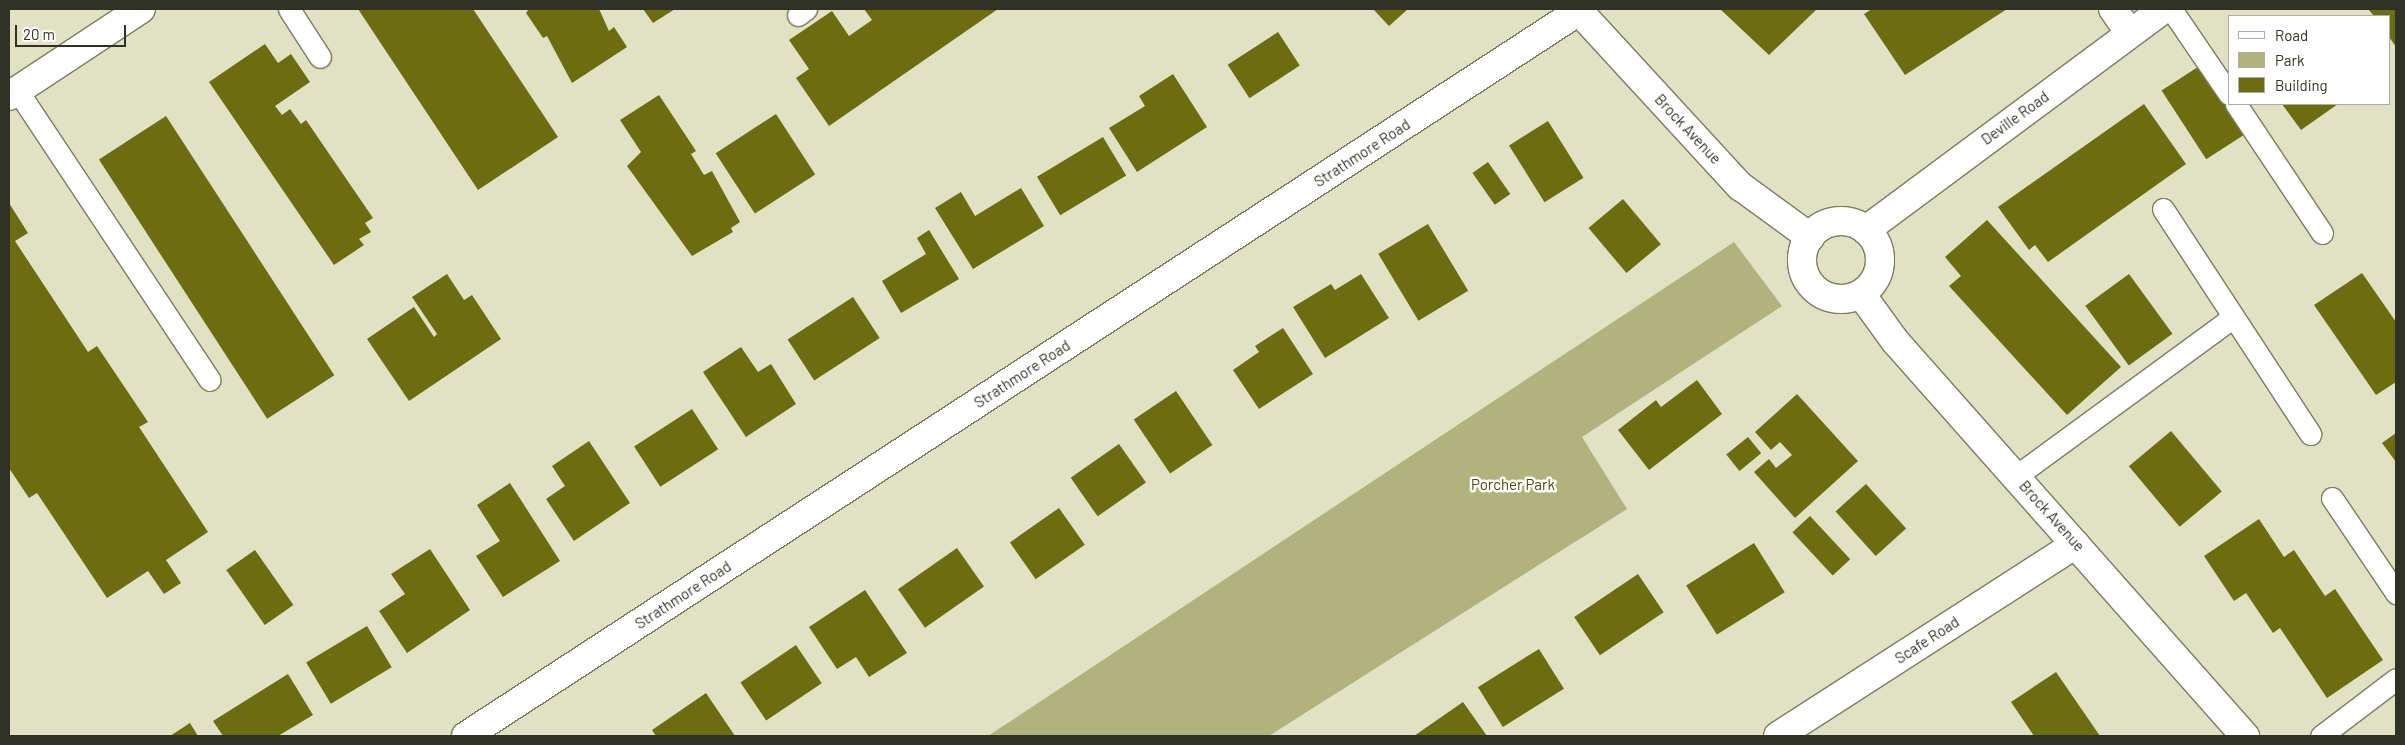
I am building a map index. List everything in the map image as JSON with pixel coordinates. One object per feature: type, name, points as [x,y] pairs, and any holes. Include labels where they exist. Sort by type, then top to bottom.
[{"type":"street","points":[[13,93],[141,9]]},
{"type":"street","points":[[2113,9],[2130,33]]},
{"type":"street","name":"Deville Road","points":[[1866,230],[2164,9]]},
{"type":"street","name":"Brock Avenue","points":[[1578,10],[1740,186],[1810,237]]},
{"type":"street","name":"Strathmore Road","points":[[466,736],[1578,10]]},
{"type":"street","points":[[1844,221],[1866,230],[1875,240],[1880,264],[1878,276],[1861,294],[1835,299],[1812,286],[1802,262],[1810,237],[1831,222],[1844,221]]},
{"type":"street","name":"Brock Avenue","points":[[1861,294],[1895,341],[2244,736]]},
{"type":"street","name":"Scafe Road","points":[[1778,736],[2076,544]]},
{"type":"lane","points":[[289,9],[320,57]]},
{"type":"lane","points":[[2171,9],[2228,93]]},
{"type":"lane","points":[[13,93],[210,380]]},
{"type":"lane","points":[[2237,105],[2322,233]]},
{"type":"lane","points":[[2164,209],[2310,434]]},
{"type":"lane","points":[[2016,476],[2233,317]]},
{"type":"lane","points":[[2332,498],[2396,593]]},
{"type":"lane","points":[[2321,736],[2396,679]]},
{"type":"green space","name":"Porcher Park","points":[[1734,242],[1782,306],[1582,437],[1627,509],[1269,736],[988,736]]},
{"type":"building","points":[[358,9],[473,9],[558,137],[478,190]]},
{"type":"building","points":[[529,9],[599,9],[609,31],[614,27],[627,47],[572,83],[547,36],[543,38],[526,13]]},
{"type":"building","points":[[643,9],[675,9],[653,23]]},
{"type":"building","points":[[864,9],[998,9],[829,126],[796,78],[809,69],[789,40],[832,11],[849,36],[872,20]]},
{"type":"building","points":[[1373,9],[1408,9],[1389,26]]},
{"type":"building","points":[[1720,9],[1817,9],[1769,55]]},
{"type":"building","points":[[1872,9],[2007,9],[1905,75],[1864,14]]},
{"type":"building","points":[[2368,9],[2396,9],[2396,47],[2390,38],[2390,15],[2373,15]]},
{"type":"building","points":[[1278,32],[1300,66],[1249,98],[1228,65]]},
{"type":"building","points":[[265,44],[278,63],[291,54],[310,82],[275,106],[282,115],[290,109],[301,124],[306,120],[373,218],[365,223],[371,232],[359,239],[364,245],[334,265],[209,82]]},
{"type":"building","points":[[2201,65],[2246,134],[2206,159],[2162,91]]},
{"type":"building","points":[[1173,74],[1207,127],[1137,172],[1109,128],[1145,106],[1139,96]]},
{"type":"building","points":[[659,95],[696,151],[691,154],[704,175],[712,171],[740,222],[731,228],[733,232],[692,256],[627,166],[641,152],[620,120]]},
{"type":"building","points":[[2144,104],[2186,164],[2048,262],[2035,245],[2029,250],[1998,207]]},
{"type":"building","points":[[2283,105],[2337,105],[2301,130]]},
{"type":"building","points":[[776,114],[815,174],[755,214],[716,153]]},
{"type":"building","points":[[166,116],[334,375],[267,419],[99,160]]},
{"type":"building","points":[[1548,121],[1584,178],[1544,202],[1509,145]]},
{"type":"building","points":[[1103,137],[1126,176],[1060,215],[1037,177]]},
{"type":"building","points":[[1488,162],[1510,194],[1495,205],[1472,173]]},
{"type":"building","points":[[1021,188],[1044,226],[973,269],[935,208],[961,192],[975,216]]},
{"type":"building","points":[[1623,199],[1661,244],[1626,273],[1589,228]]},
{"type":"building","points":[[9,203],[28,233],[15,241],[88,352],[97,346],[148,422],[139,427],[208,532],[166,560],[181,583],[164,594],[148,571],[107,598],[37,493],[29,498],[9,468]]},
{"type":"building","points":[[1987,220],[2121,367],[2067,415],[1949,286],[1961,276],[1945,257]]},
{"type":"building","points":[[1428,224],[1468,291],[1418,321],[1378,254]]},
{"type":"building","points":[[929,230],[959,279],[901,313],[882,281],[926,254],[917,238]]},
{"type":"building","points":[[2362,273],[2396,322],[2396,382],[2376,395],[2314,305]]},
{"type":"building","points":[[447,274],[464,300],[472,295],[501,339],[409,401],[367,339],[414,307],[434,337],[437,334],[412,297]]},
{"type":"building","points":[[1361,274],[1389,318],[1325,358],[1293,307],[1331,284],[1335,290]]},
{"type":"building","points":[[2129,274],[2172,334],[2129,366],[2085,306]]},
{"type":"building","points":[[853,297],[880,338],[814,381],[788,339]]},
{"type":"building","points":[[1283,328],[1313,374],[1259,409],[1233,370],[1259,352],[1255,346]]},
{"type":"building","points":[[741,347],[758,372],[771,364],[796,404],[746,437],[703,372]]},
{"type":"building","points":[[1697,380],[1722,414],[1649,470],[1618,430],[1656,400],[1661,407]]},
{"type":"building","points":[[1176,391],[1212,445],[1170,473],[1134,420]]},
{"type":"building","points":[[1797,394],[1858,461],[1795,518],[1754,472],[1769,459],[1776,468],[1792,455],[1780,442],[1771,450],[1755,432]]},
{"type":"building","points":[[692,409],[718,449],[660,487],[634,447]]},
{"type":"building","points":[[2171,431],[2222,492],[2180,527],[2129,466]]},
{"type":"building","points":[[2396,433],[2396,462],[2382,443]]},
{"type":"building","points":[[1748,437],[1761,453],[1739,471],[1726,455]]},
{"type":"building","points":[[589,441],[630,503],[574,541],[546,499],[565,486],[552,466]]},
{"type":"building","points":[[1119,444],[1146,483],[1098,516],[1071,478]]},
{"type":"building","points":[[510,483],[560,561],[503,597],[476,556],[500,541],[477,505]]},
{"type":"building","points":[[1866,484],[1906,529],[1876,556],[1836,511]]},
{"type":"building","points":[[1059,508],[1085,545],[1036,579],[1010,542]]},
{"type":"building","points":[[1810,516],[1850,559],[1833,576],[1792,532]]},
{"type":"building","points":[[2259,519],[2284,557],[2294,550],[2325,596],[2335,589],[2383,660],[2327,698],[2280,628],[2273,633],[2246,593],[2234,601],[2204,556]]},
{"type":"building","points":[[1754,543],[1785,592],[1717,635],[1686,585]]},
{"type":"building","points":[[957,548],[984,587],[925,628],[898,589]]},
{"type":"building","points":[[430,549],[470,610],[407,653],[379,611],[405,594],[391,574]]},
{"type":"building","points":[[255,550],[293,605],[265,625],[226,570]]},
{"type":"building","points":[[1638,574],[1664,612],[1600,655],[1574,617]]},
{"type":"building","points":[[865,590],[907,653],[869,677],[856,657],[837,669],[809,627]]},
{"type":"building","points":[[367,626],[392,667],[331,704],[306,663]]},
{"type":"building","points":[[796,645],[822,683],[766,721],[740,682]]},
{"type":"building","points":[[1539,649],[1564,689],[1503,727],[1478,687]]},
{"type":"building","points":[[2056,672],[2100,736],[2034,736],[2011,702]]},
{"type":"building","points":[[288,674],[313,715],[278,736],[223,736],[213,721]]},
{"type":"building","points":[[706,693],[735,736],[656,736],[652,730]]},
{"type":"building","points":[[1463,702],[1487,736],[1414,736]]},
{"type":"building","points":[[190,723],[198,736],[170,736]]}]
